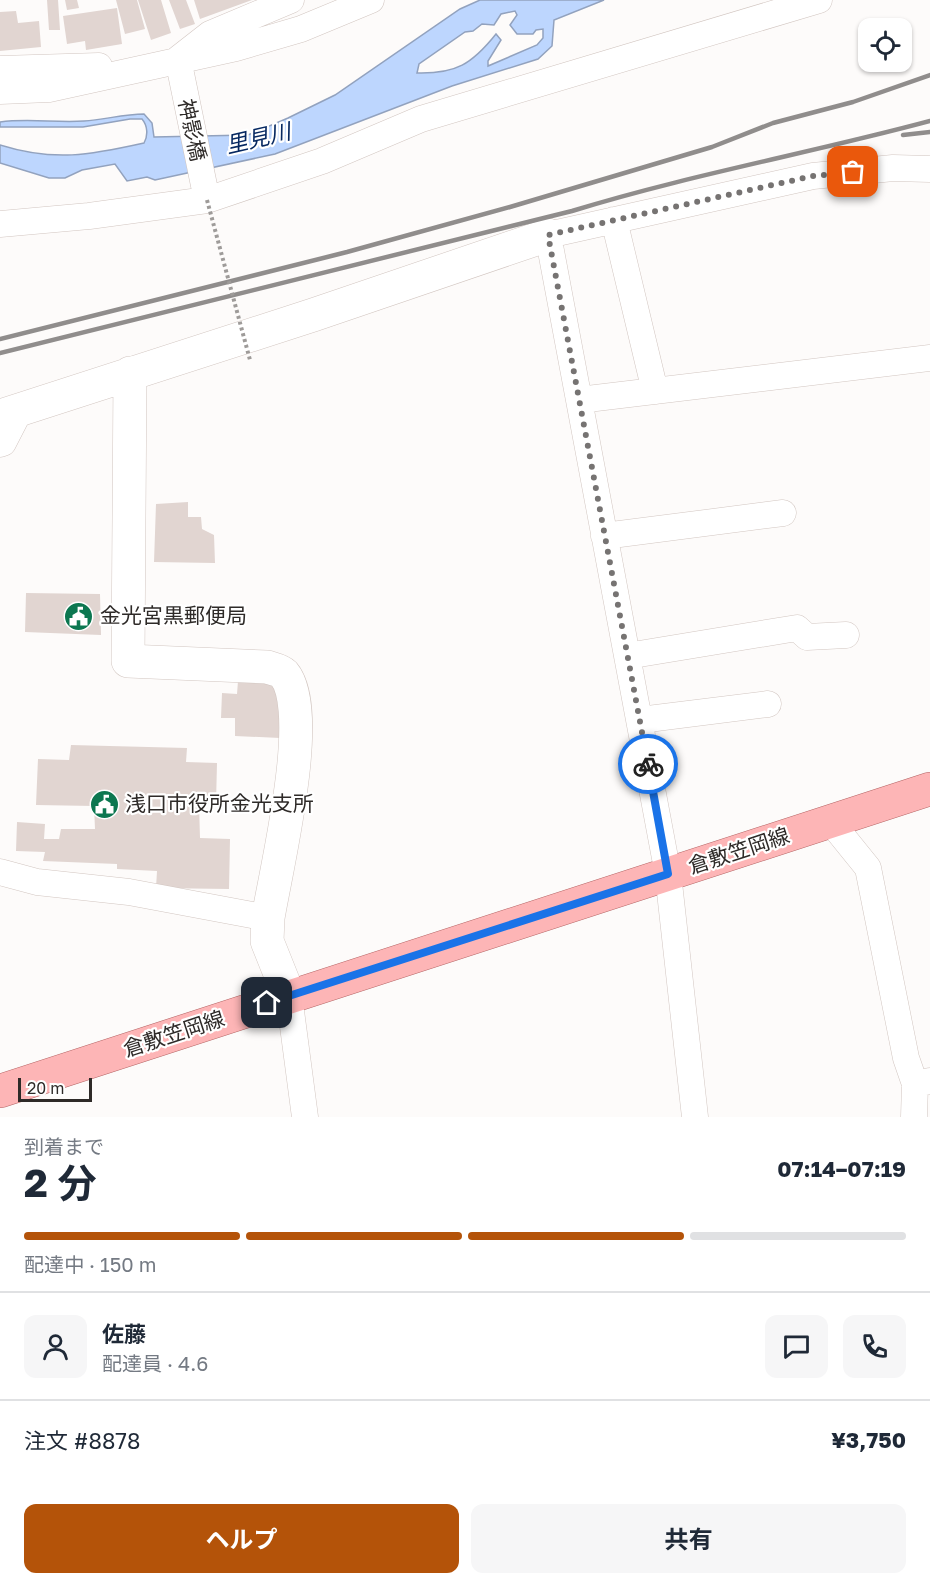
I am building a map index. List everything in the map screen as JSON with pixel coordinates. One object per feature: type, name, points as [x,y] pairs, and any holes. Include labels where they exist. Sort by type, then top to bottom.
[{"type":"main road","name":"倉敷笠岡線","points":[[0,1090],[930,789]]},
{"type":"street","points":[[178,59],[210,34],[291,0]]},
{"type":"street","points":[[0,91],[49,89],[236,48],[301,29],[371,0]]},
{"type":"street","points":[[0,224],[89,216],[207,200],[322,161],[421,119],[819,0]]},
{"type":"street","name":"神影橋","points":[[178,59],[207,200]]},
{"type":"street","points":[[0,69],[145,67]]},
{"type":"street","points":[[0,444],[3,442],[10,413],[313,315],[548,235],[813,176],[893,168],[930,169]]},
{"type":"street","points":[[615,220],[655,391]]},
{"type":"street","points":[[548,235],[668,874],[695,1117]]},
{"type":"street","points":[[579,400],[930,358]]},
{"type":"street","points":[[130,373],[128,661],[267,667],[283,672],[292,688],[296,710],[294,772],[268,918],[267,941],[289,996],[305,1117]]},
{"type":"street","points":[[604,536],[783,513]]},
{"type":"street","points":[[627,656],[797,628],[807,637],[846,635]]},
{"type":"street","points":[[640,720],[768,705]]},
{"type":"street","points":[[830,821],[868,868],[906,1058],[922,1083],[915,1117]]},
{"type":"street","points":[[0,872],[37,882],[129,892],[268,918]]},
{"type":"path","points":[[207,200],[250,360]]},
{"type":"water","name":"里見川","points":[[480,0],[604,0],[554,20],[552,46],[538,59],[452,86],[275,154],[155,180],[147,177],[127,181],[115,164],[82,170],[65,178],[49,178],[0,163],[0,145],[38,154],[72,155],[144,143],[147,131],[142,119],[83,127],[0,127],[0,122],[84,121],[144,114],[152,123],[154,137],[248,135],[335,95],[460,9]],"holes":[[[515,11],[517,15],[510,25],[517,34],[533,34],[536,30],[543,29],[543,38],[537,45],[488,66],[488,61],[501,40],[496,34],[479,53],[462,65],[442,72],[417,73],[419,64],[465,32],[473,31],[482,24],[494,25],[501,14]]]},
{"type":"building","points":[[47,0],[58,0],[60,30],[49,30]]},
{"type":"building","points":[[65,0],[77,0],[79,8],[67,10]]},
{"type":"building","points":[[116,0],[137,0],[145,29],[125,34]]},
{"type":"building","points":[[138,0],[161,0],[171,33],[151,40]]},
{"type":"building","points":[[169,0],[186,0],[195,24],[180,29]]},
{"type":"building","points":[[194,0],[252,0],[200,19]]},
{"type":"building","points":[[117,8],[122,44],[86,50],[85,41],[67,44],[63,16]]},
{"type":"building","points":[[16,11],[18,23],[39,21],[41,47],[0,51],[0,12]]},
{"type":"building","points":[[188,502],[188,517],[201,517],[202,529],[214,535],[215,563],[154,562],[156,504]]},
{"type":"building","points":[[26,593],[100,594],[101,635],[25,632]]},
{"type":"building","points":[[238,681],[282,683],[280,738],[235,736],[235,718],[221,718],[222,693],[237,694]]},
{"type":"building","points":[[71,745],[187,748],[186,762],[217,763],[216,804],[199,804],[200,838],[230,839],[229,889],[156,888],[157,871],[117,869],[117,864],[43,861],[45,852],[16,851],[17,822],[45,824],[44,839],[59,839],[61,829],[95,829],[94,806],[36,805],[38,759],[69,760]]},
{"type":"railway","points":[[0,339],[347,252],[510,207],[712,147],[773,123],[853,102],[930,75]]},
{"type":"railway","points":[[0,353],[572,211],[705,175],[930,121]]},
{"type":"railway","points":[[903,135],[930,132]]},
{"type":"way so far","points":[[648,764],[548,235],[813,176],[853,172]]},
{"type":"place","name":"金光宮黒郵便局","points":[[79,616]]},
{"type":"place","name":"浅口市役所金光支所","points":[[104,804]]},
{"type":"route","points":[[267,1003],[668,874],[648,764]]}]
